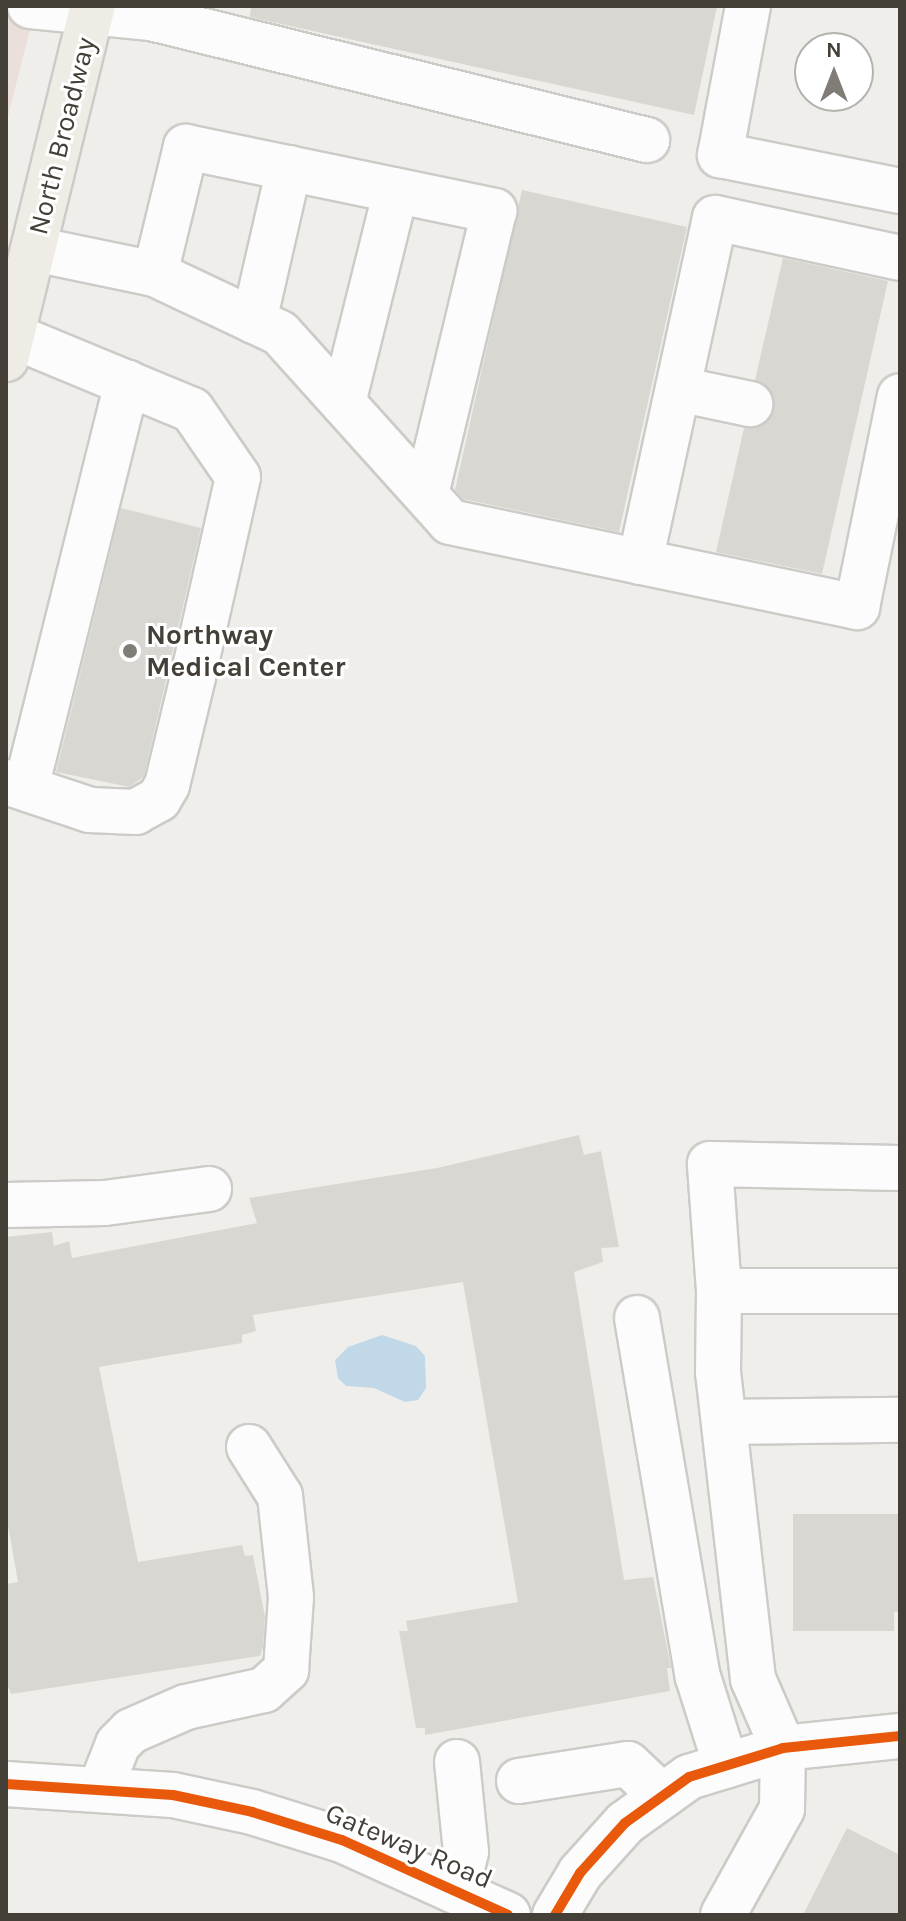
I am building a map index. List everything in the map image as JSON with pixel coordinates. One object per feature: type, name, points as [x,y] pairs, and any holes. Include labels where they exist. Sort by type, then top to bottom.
[{"type":"main road","name":"North Broadway","points":[[8,342],[34,249],[92,9]]},
{"type":"street","points":[[30,6],[92,9],[151,18],[647,140]]},
{"type":"street","points":[[748,6],[720,155],[900,191]]},
{"type":"street","points":[[155,274],[186,147],[494,211],[426,494]]},
{"type":"street","points":[[254,321],[289,168]]},
{"type":"street","points":[[343,403],[396,191]]},
{"type":"street","points":[[640,562],[715,218],[900,258]]},
{"type":"street","points":[[34,249],[155,274],[280,333],[450,522],[857,607],[900,396]]},
{"type":"street","points":[[8,342],[127,382],[192,410],[238,477],[167,785],[159,799],[136,812],[90,810],[16,785],[127,382]]},
{"type":"street","points":[[678,389],[750,404]]},
{"type":"street","points":[[723,1915],[782,1809],[783,1748],[753,1679],[724,1422],[710,1164],[900,1168]]},
{"type":"street","points":[[6,1205],[105,1203],[209,1189]]},
{"type":"street","points":[[719,1291],[900,1291]]},
{"type":"street","points":[[637,1318],[698,1677],[726,1766]]},
{"type":"street","points":[[724,1422],[900,1420]]},
{"type":"street","points":[[101,1787],[118,1744],[131,1731],[186,1707],[264,1690],[286,1670],[291,1597],[280,1496],[249,1447]]},
{"type":"street","points":[[555,1915],[580,1873],[625,1823],[689,1777],[783,1748],[900,1736]]},
{"type":"street","points":[[457,1762],[466,1852],[457,1889]]},
{"type":"street","points":[[519,1781],[628,1764],[662,1796]]},
{"type":"street","name":"Gateway Road","points":[[6,1784],[101,1787],[173,1795],[252,1812],[342,1840],[457,1889],[508,1915]]},
{"type":"shaded area","points":[[6,6],[36,6],[6,124]]},
{"type":"water","points":[[382,1335],[416,1346],[425,1356],[426,1388],[418,1400],[405,1402],[374,1388],[346,1386],[338,1378],[335,1360],[348,1347]]},
{"type":"building","points":[[251,6],[717,6],[694,115],[250,17]]},
{"type":"building","points":[[522,190],[687,227],[619,532],[463,499],[455,490]]},
{"type":"building","points":[[783,258],[888,281],[822,574],[716,552],[744,428],[759,427],[774,410],[773,395],[755,380]]},
{"type":"building","name":"Northway Medical Center","points":[[121,508],[201,528],[144,776],[130,787],[56,772]]},
{"type":"building","points":[[579,1135],[584,1155],[601,1151],[619,1247],[601,1248],[603,1262],[574,1272],[624,1580],[653,1577],[671,1668],[667,1668],[670,1691],[425,1735],[425,1728],[416,1728],[399,1631],[408,1631],[406,1621],[518,1602],[463,1282],[253,1315],[256,1331],[242,1335],[242,1343],[99,1367],[138,1562],[242,1545],[245,1556],[253,1555],[265,1617],[263,1647],[260,1656],[11,1694],[6,1682],[6,1584],[18,1582],[6,1514],[6,1237],[52,1232],[54,1246],[69,1241],[72,1258],[257,1223],[249,1198],[437,1168]]},
{"type":"building","points":[[793,1514],[899,1514],[900,1612],[894,1612],[894,1631],[793,1631]]},
{"type":"building","points":[[847,1828],[900,1855],[900,1915],[803,1915]]},
{"type":"cycle path","points":[[555,1915],[580,1873],[625,1823],[689,1777],[783,1748],[900,1736]]},
{"type":"cycle path","points":[[6,1784],[173,1795],[252,1812],[342,1840],[508,1915]]},
{"type":"place","name":"Northway Medical Center","points":[[130,651]]}]
